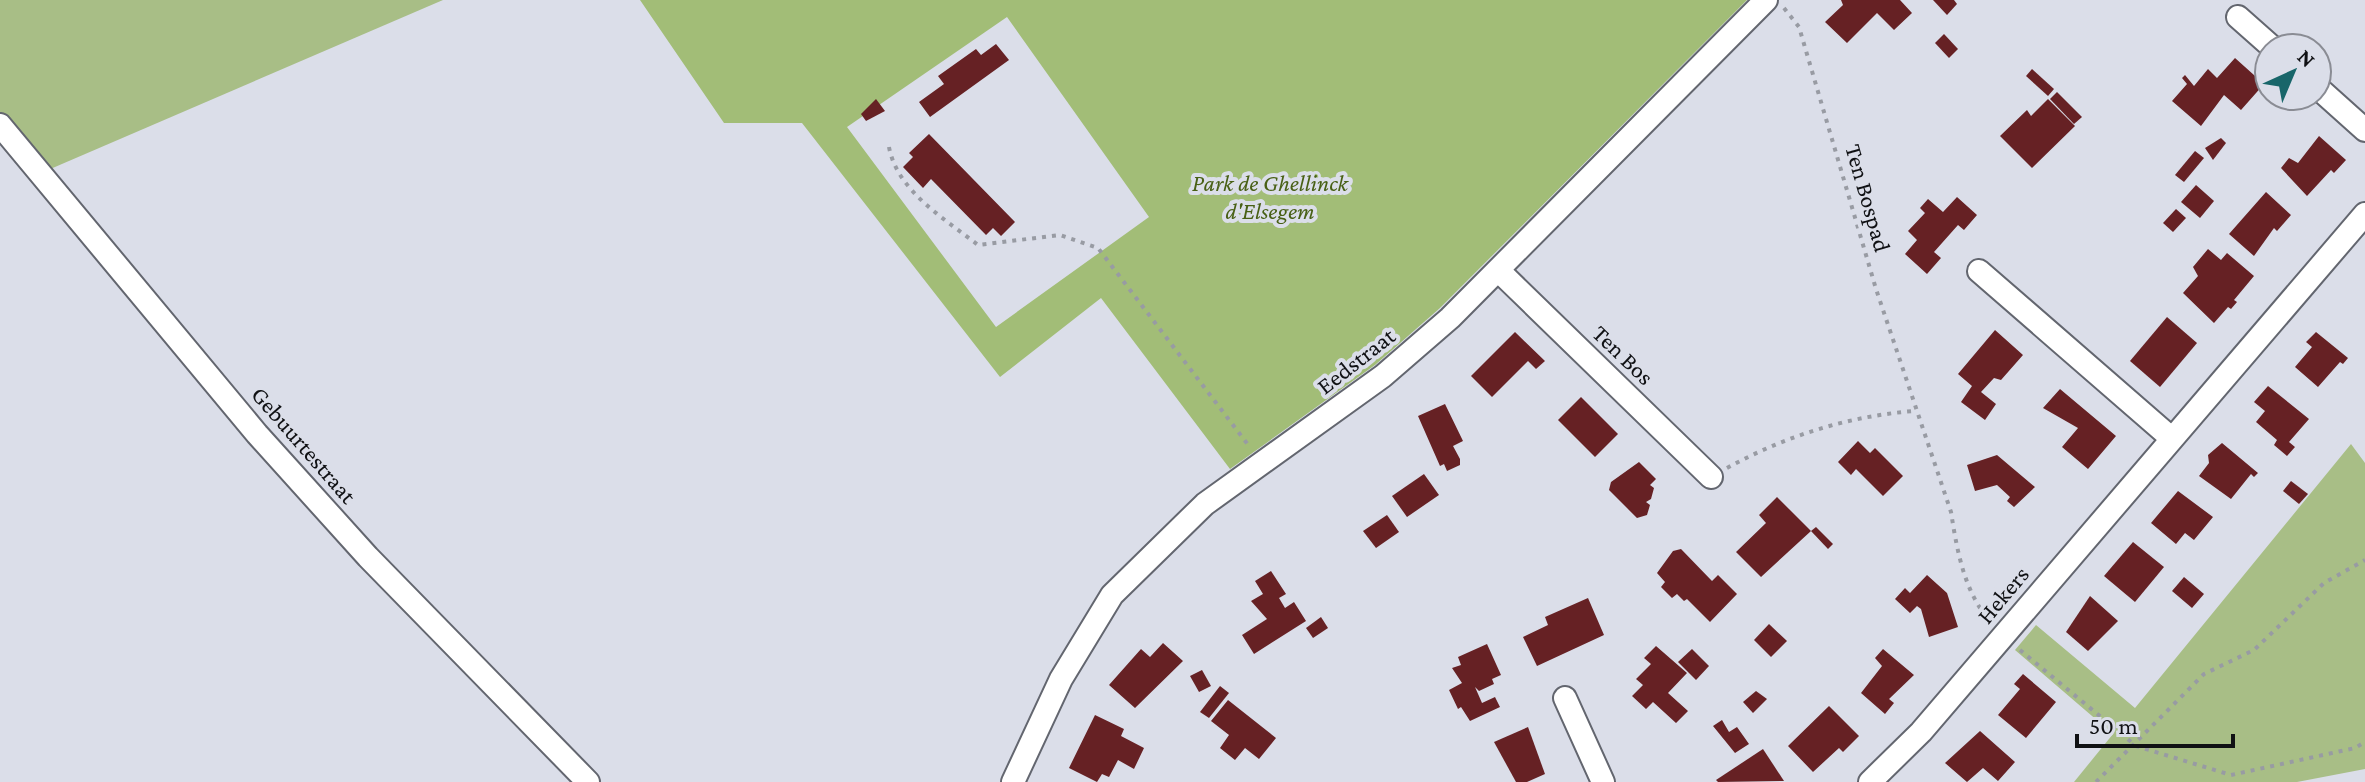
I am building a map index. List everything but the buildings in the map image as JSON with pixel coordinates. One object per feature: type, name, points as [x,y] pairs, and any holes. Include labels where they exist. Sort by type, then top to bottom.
[{"type":"street","name":"Eedstraat","points":[[1013,782],[1061,679],[1112,595],[1174,530],[1383,376],[1499,271],[1766,0]]},
{"type":"street","points":[[2238,17],[2255,32]]},
{"type":"street","points":[[2333,101],[2365,130]]},
{"type":"street","name":"Gebuurtestraat","points":[[0,125],[257,434],[368,557],[588,782]]},
{"type":"street","name":"Hekers","points":[[1870,782],[1921,732],[2170,437],[2365,214]]},
{"type":"street","name":"Ten Bos","points":[[1499,271],[1711,477]]},
{"type":"street","points":[[1979,271],[2170,437]]},
{"type":"street","points":[[1565,698],[1603,782]]},
{"type":"path","name":"Ten Bospad","points":[[1777,0],[1799,27],[1914,411],[1942,484],[1957,549],[1976,606],[2003,636],[2136,746]]},
{"type":"path","points":[[889,147],[893,168],[930,208],[978,245],[1060,235],[1098,248],[1262,464]]},
{"type":"path","points":[[1711,477],[1785,440],[1874,414],[1914,411]]},
{"type":"path","points":[[2096,782],[2136,746],[2204,674],[2254,650],[2324,583],[2365,560]]},
{"type":"path","points":[[2136,746],[2231,775],[2355,748],[2365,742]]},
{"type":"green space","points":[[0,0],[443,0],[48,170],[0,113]]},
{"type":"green space","name":"Park de Ghellinck d'Elsegem","points":[[640,0],[1747,0],[1440,308],[1375,365],[1230,469],[1101,298],[1000,377],[802,123],[724,123]],"holes":[[[1007,17],[1149,217],[996,327],[847,127]]]},
{"type":"green space","points":[[2351,444],[2365,463],[2365,769],[2297,782],[2074,782],[2113,734],[2015,650],[2036,625],[2135,708]]}]
